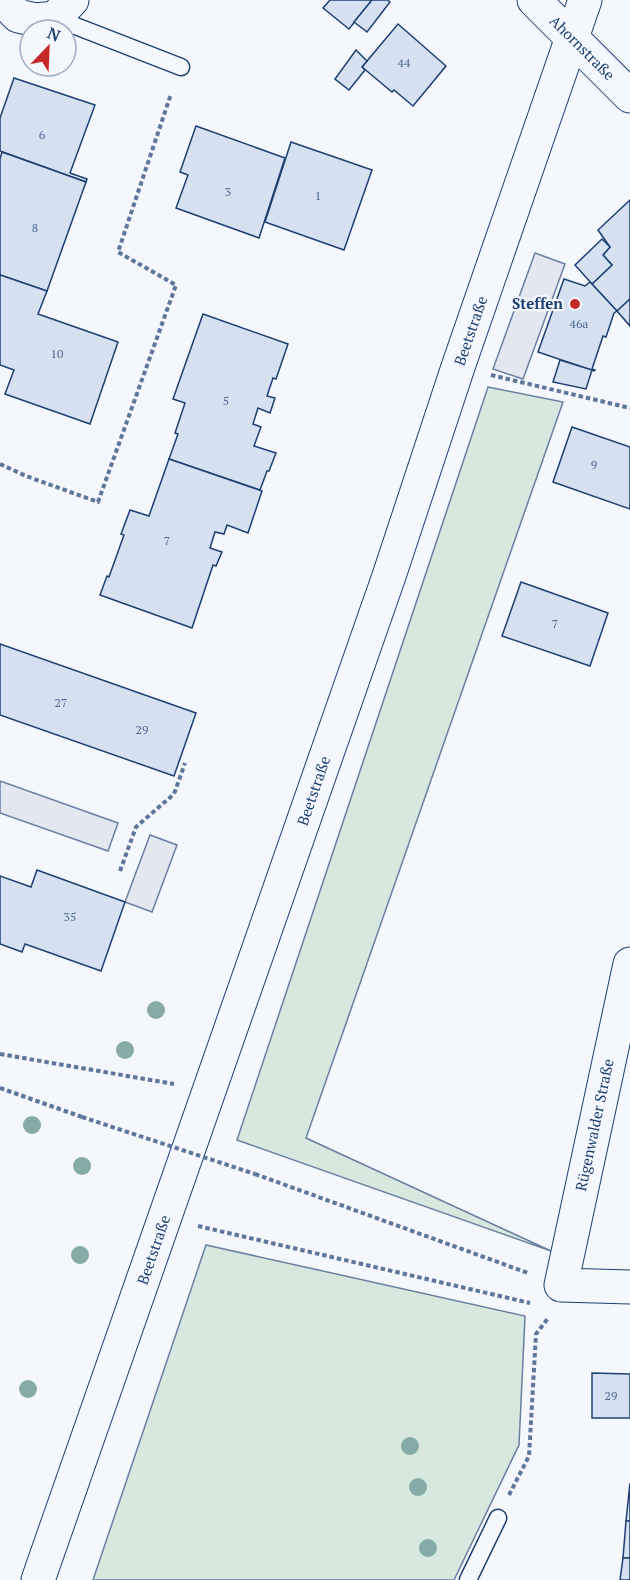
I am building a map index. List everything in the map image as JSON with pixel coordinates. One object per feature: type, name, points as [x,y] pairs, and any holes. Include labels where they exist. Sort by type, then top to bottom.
[{"type":"main road","points":[[3,0],[18,16],[36,20],[63,9]]},
{"type":"main road","name":"Ahornstraße","points":[[534,0],[630,96]]},
{"type":"main road","name":"Beetstraße","points":[[38,1580],[389,576],[458,367],[585,0]]},
{"type":"main road","name":"Rügenwalder Straße","points":[[558,1297],[630,964]]},
{"type":"main road","points":[[558,1297],[630,1287]]},
{"type":"lane","points":[[63,9],[181,68]]},
{"type":"lane","points":[[468,1580],[498,1518]]},
{"type":"path","points":[[0,464],[98,502],[176,285],[118,252],[181,68]]},
{"type":"path","points":[[458,367],[630,408]]},
{"type":"path","points":[[120,871],[136,827],[174,794],[185,763]]},
{"type":"path","points":[[0,1054],[209,1089]]},
{"type":"path","points":[[0,1088],[255,1174],[558,1297]]},
{"type":"path","points":[[165,1218],[558,1297]]},
{"type":"path","points":[[498,1518],[529,1456],[536,1334],[558,1297]]},
{"type":"shaded area","points":[[535,253],[565,264],[523,379],[493,369]]},
{"type":"shaded area","points":[[488,387],[563,402],[306,1138],[551,1251],[237,1140]]},
{"type":"shaded area","points":[[0,781],[118,823],[108,851],[0,813]]},
{"type":"shaded area","points":[[150,835],[177,845],[152,912],[125,902]]},
{"type":"shaded area","points":[[206,1245],[525,1316],[519,1445],[454,1580],[93,1580]]},
{"type":"building","points":[[330,0],[372,0],[349,29],[323,8]]},
{"type":"building","points":[[372,0],[390,2],[367,32],[354,22]]},
{"type":"building","points":[[398,24],[446,66],[413,106],[362,67]]},
{"type":"building","points":[[356,50],[367,61],[362,67],[365,70],[349,90],[335,79]]},
{"type":"building","points":[[14,78],[95,105],[70,173],[87,179],[86,182],[0,151],[0,118]]},
{"type":"building","points":[[196,126],[285,158],[259,238],[176,208],[188,175],[180,172]]},
{"type":"building","points":[[291,142],[372,170],[344,250],[265,222]]},
{"type":"building","points":[[2,152],[86,182],[47,291],[0,275],[0,159]]},
{"type":"building","points":[[630,200],[630,299],[617,311],[592,284],[612,265],[603,255],[610,247],[598,230]]},
{"type":"building","points":[[602,239],[610,247],[603,255],[612,265],[592,284],[575,265]]},
{"type":"building","points":[[0,275],[47,291],[38,314],[118,342],[90,424],[5,394],[14,370],[0,365]]},
{"type":"building","points":[[564,279],[585,286],[590,282],[617,311],[614,313],[606,337],[603,336],[592,369],[594,371],[538,352]]},
{"type":"building","points":[[630,299],[630,326],[617,311]]},
{"type":"building","points":[[203,314],[288,344],[276,379],[273,378],[267,396],[275,398],[270,413],[258,408],[253,424],[261,427],[254,446],[276,453],[260,490],[169,459],[185,403],[173,399]]},
{"type":"building","points":[[560,360],[592,370],[586,389],[553,382]]},
{"type":"building","points":[[572,427],[630,447],[630,509],[553,482]]},
{"type":"building","points":[[169,459],[262,491],[248,533],[227,525],[224,534],[215,532],[210,548],[222,552],[216,566],[213,565],[192,628],[100,595],[124,535],[121,534],[130,510],[149,516]]},
{"type":"building","points":[[521,582],[608,613],[590,666],[502,636]]},
{"type":"building","points":[[0,644],[196,713],[174,776],[0,715]]},
{"type":"building","points":[[37,870],[125,902],[101,971],[25,944],[22,952],[0,944],[0,876],[31,887]]},
{"type":"building","points":[[592,1373],[630,1374],[630,1418],[592,1418]]},
{"type":"building","points":[[630,1483],[630,1521],[626,1521]]},
{"type":"building","points":[[626,1521],[630,1521],[630,1558],[623,1558]]},
{"type":"building","points":[[623,1558],[630,1558],[630,1580],[620,1580]]},
{"type":"place","name":"Steffen","points":[[575,304]]}]
